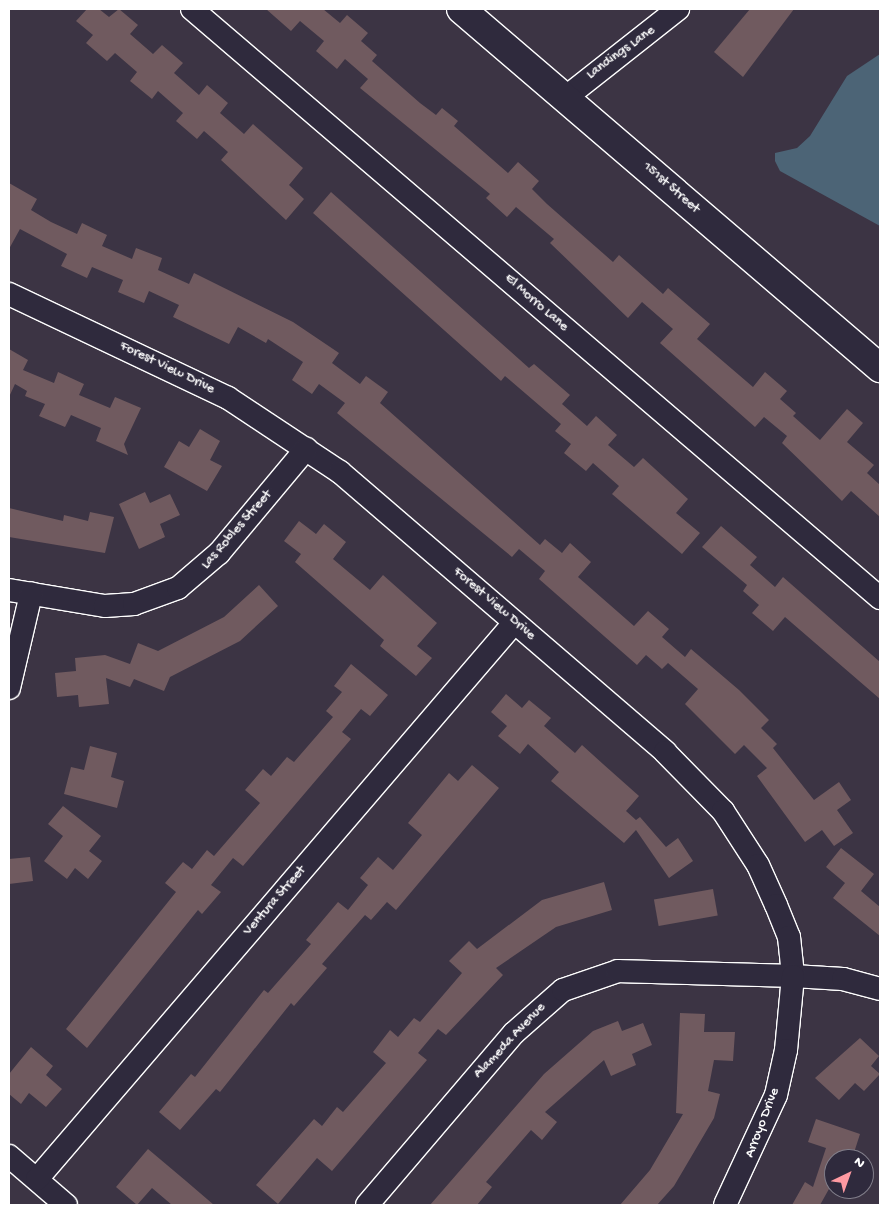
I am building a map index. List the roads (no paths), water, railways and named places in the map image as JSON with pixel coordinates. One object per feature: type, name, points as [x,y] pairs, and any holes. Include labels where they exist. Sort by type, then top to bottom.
[{"type":"street","name":"El Morro Lane","points":[[192,9],[880,598]]},
{"type":"street","name":"151st Street","points":[[461,9],[880,368]]},
{"type":"street","name":"Landings Lane","points":[[565,98],[678,9]]},
{"type":"street","name":"Forest View Drive","points":[[9,294],[228,398],[306,448],[347,478],[666,752],[723,811],[758,865],[788,937],[793,976]]},
{"type":"street","name":"Las Robles Street","points":[[9,590],[106,606],[134,604],[178,588],[219,553],[306,448]]},
{"type":"street","points":[[9,688],[31,594]]},
{"type":"street","name":"Ventura Street","points":[[37,1180],[514,623]]},
{"type":"street","name":"Alameda Avenue","points":[[367,1205],[514,1033],[563,990],[618,971],[793,976]]},
{"type":"street","points":[[793,976],[843,979],[880,989]]},
{"type":"street","name":"Arroyo Drive","points":[[725,1205],[776,1095],[786,1050],[793,976]]},
{"type":"street","points":[[9,1156],[66,1205]]},
{"type":"water","points":[[880,54],[880,226],[780,171],[775,161],[775,153],[797,148],[810,136],[847,76]]}]
